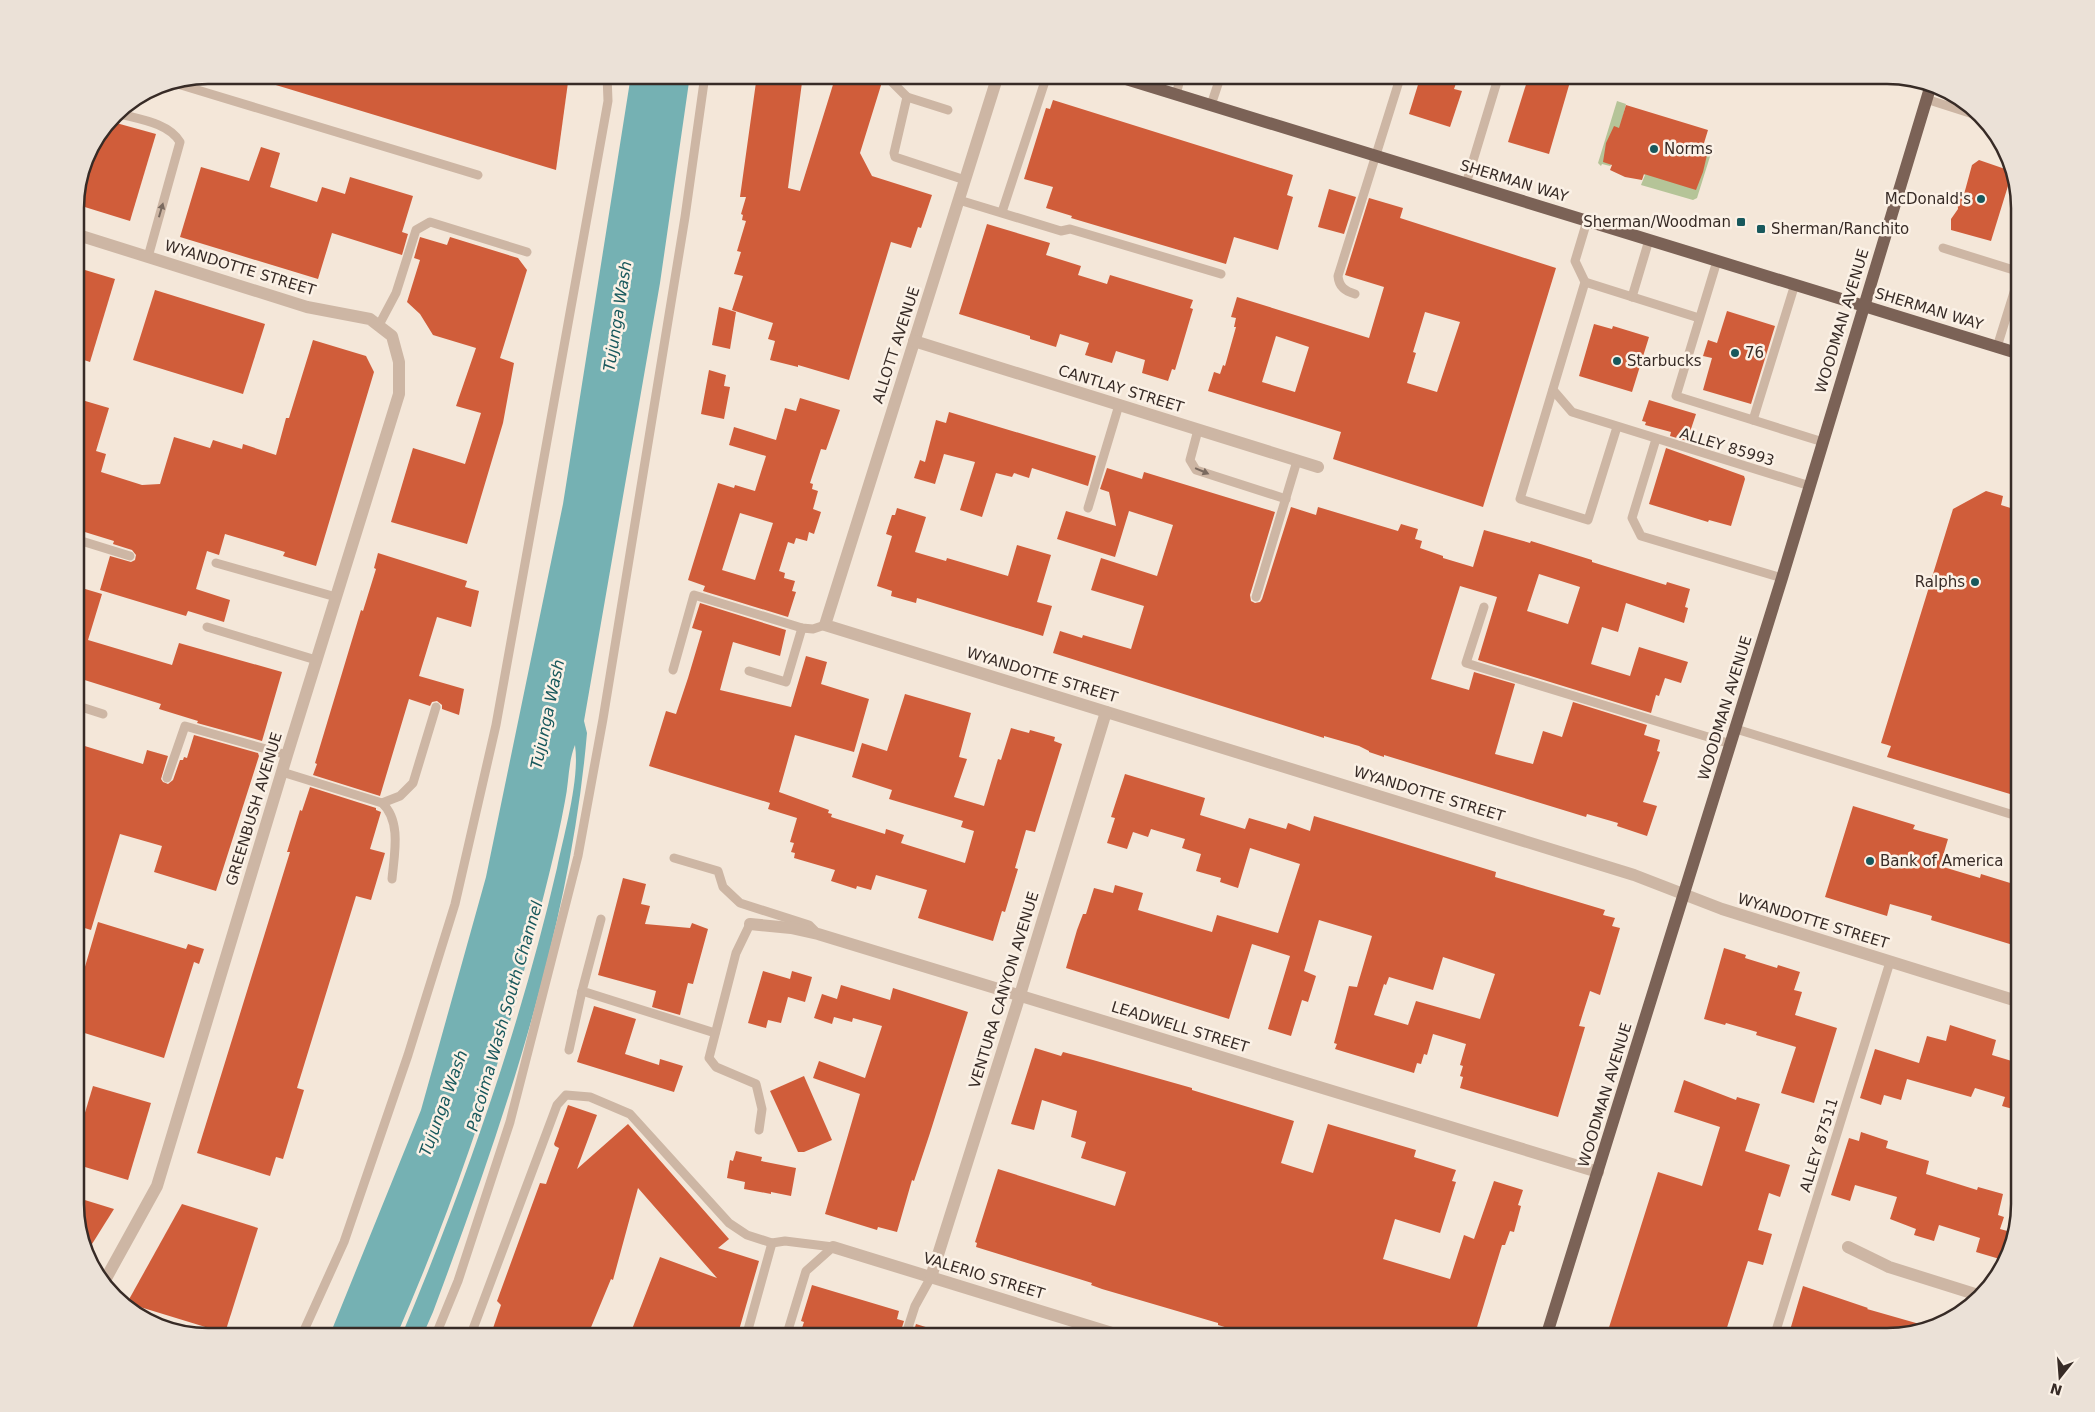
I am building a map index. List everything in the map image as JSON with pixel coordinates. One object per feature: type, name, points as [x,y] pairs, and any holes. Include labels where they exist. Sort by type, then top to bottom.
[{"type":"main road","name":"SHERMAN WAY","points":[[1142,84],[2011,351]]},
{"type":"main road","name":"WOODMAN AVENUE","points":[[1549,1328],[1736,729],[1928,94]]},
{"type":"street","name":"ALLOTT AVENUE","points":[[825,626],[995,84]]},
{"type":"street","name":"WYANDOTTE STREET","points":[[84,237],[307,307],[370,319],[392,336]]},
{"type":"street","name":"GREENBUSH AVENUE","points":[[107,1276],[157,1186],[316,660],[399,394],[399,362],[392,336]]},
{"type":"street","name":"CANTLAY STREET","points":[[914,341],[1318,467]]},
{"type":"street","name":"WYANDOTTE STREET","points":[[825,626],[1634,875],[1722,909],[2011,999]]},
{"type":"street","name":"VENTURA CANYON AVENUE","points":[[931,1277],[1020,996],[1106,712]]},
{"type":"street","name":"LEADWELL STREET","points":[[750,924],[791,928],[818,934],[1598,1172]]},
{"type":"street","name":"VALERIO STREET","points":[[833,1247],[1085,1328]]},
{"type":"street","points":[[1848,1247],[1889,1267],[1973,1293]]},
{"type":"lane","points":[[306,1328],[344,1242],[408,1055],[455,904],[496,725],[608,100],[607,84]]},
{"type":"lane","points":[[439,1328],[458,1281],[510,1122],[578,856],[603,719],[675,276],[704,84]]},
{"type":"lane","points":[[894,84],[907,97],[948,110]]},
{"type":"lane","points":[[1002,212],[1044,84]]},
{"type":"lane","points":[[1176,94],[1179,84]]},
{"type":"lane","points":[[1211,105],[1218,84]]},
{"type":"lane","points":[[1355,294],[1347,292],[1341,287],[1338,276],[1399,84]]},
{"type":"lane","points":[[1466,184],[1496,84]]},
{"type":"lane","points":[[185,86],[478,176]]},
{"type":"lane","points":[[1928,94],[1960,108]]},
{"type":"lane","points":[[907,97],[894,153],[895,157],[965,180]]},
{"type":"lane","points":[[125,116],[162,126],[175,134],[180,142],[148,257]]},
{"type":"lane","points":[[959,200],[1061,231],[1070,229],[1220,274]]},
{"type":"lane","points":[[1587,221],[1575,261],[1585,282],[1520,499],[1588,520],[1617,427]]},
{"type":"lane","points":[[379,325],[396,293],[416,230],[430,222],[527,252]]},
{"type":"lane","points":[[1632,297],[1649,240]]},
{"type":"lane","points":[[1943,248],[2011,269]]},
{"type":"lane","points":[[1717,261],[1676,396],[1823,442]]},
{"type":"lane","points":[[1585,282],[1699,318]]},
{"type":"lane","points":[[1753,420],[1795,284]]},
{"type":"lane","points":[[1997,347],[2011,301]]},
{"type":"lane","name":"ALLEY 85993","points":[[1553,390],[1572,412],[1810,486]]},
{"type":"lane","points":[[1088,508],[1119,406]]},
{"type":"lane","points":[[1198,430],[1190,460],[1196,470],[1286,499]]},
{"type":"lane","points":[[1656,439],[1632,518],[1641,536],[1782,578]]},
{"type":"lane","points":[[1256,597],[1297,461]]},
{"type":"lane","points":[[84,542],[130,556]]},
{"type":"lane","points":[[216,563],[336,597]]},
{"type":"lane","points":[[673,670],[694,595],[802,628],[813,629],[825,626]]},
{"type":"lane","points":[[1484,607],[1466,663],[1731,744]]},
{"type":"lane","points":[[207,627],[316,660]]},
{"type":"lane","points":[[748,671],[786,682],[802,628]]},
{"type":"lane","points":[[382,803],[400,796],[413,783],[436,707]]},
{"type":"lane","points":[[84,708],[103,714]]},
{"type":"lane","points":[[166,778],[185,726],[287,755]]},
{"type":"lane","points":[[1736,729],[2011,814]]},
{"type":"lane","points":[[282,772],[382,803],[387,808],[394,827],[392,880]]},
{"type":"lane","points":[[674,858],[718,871],[723,887],[740,903],[809,925],[818,934]]},
{"type":"lane","points":[[570,1050],[582,992],[601,919]]},
{"type":"lane","points":[[750,924],[736,953],[709,1058],[716,1066],[756,1084],[762,1109],[759,1130]]},
{"type":"lane","name":"ALLEY 87511","points":[[1777,1328],[1890,962]]},
{"type":"lane","points":[[582,992],[715,1033]]},
{"type":"lane","points":[[473,1328],[557,1105],[566,1095],[590,1097],[630,1114],[729,1223],[747,1235],[772,1243],[785,1241],[833,1247]]},
{"type":"lane","points":[[748,1328],[772,1243]]},
{"type":"lane","points":[[789,1328],[806,1271],[833,1247]]},
{"type":"lane","points":[[908,1328],[915,1306],[931,1277]]},
{"type":"green space","points":[[1617,101],[1626,104],[1611,165],[1602,164],[1601,166],[1598,163]]},
{"type":"green space","points":[[1704,144],[1713,147],[1697,198],[1693,200],[1641,185],[1645,175],[1640,173],[1700,156]]},
{"type":"water","points":[[630,84],[689,84],[660,283],[584,721],[587,733],[578,807],[565,881],[530,1027],[484,1171],[433,1312],[426,1328],[405,1328],[469,1164],[526,987],[557,868],[570,806],[575,774],[575,745],[549,874],[517,998],[471,1145],[416,1290],[400,1328],[333,1328],[421,1110],[486,877],[563,504]]},
{"type":"building","points":[[272,84],[568,84],[556,170]]},
{"type":"building","points":[[756,84],[802,84],[788,188],[800,191],[833,84],[881,84],[860,153],[872,176],[932,195],[921,228],[918,227],[911,248],[891,242],[849,380],[798,365],[798,367],[770,360],[775,341],[768,339],[773,323],[732,310],[743,276],[734,274],[741,252],[737,251],[746,221],[742,220],[743,215],[741,214],[746,197],[740,197]]},
{"type":"building","points":[[1418,84],[1456,84],[1454,89],[1462,91],[1450,127],[1409,114]]},
{"type":"building","points":[[1526,84],[1569,84],[1549,154],[1508,142]]},
{"type":"building","points":[[1053,100],[1293,175],[1287,195],[1293,197],[1278,250],[1234,237],[1226,264],[1071,218],[1072,216],[1046,208],[1053,187],[1024,179],[1046,108],[1050,109]]},
{"type":"building","name":"Norms","points":[[1626,105],[1708,130],[1701,153],[1707,155],[1696,190],[1644,174],[1642,180],[1625,177],[1610,170],[1612,165],[1603,162],[1606,143],[1614,126],[1619,128]]},
{"type":"building","points":[[117,123],[156,134],[130,221],[84,207],[90,168],[100,146]]},
{"type":"building","points":[[261,147],[280,153],[270,187],[317,202],[322,187],[345,194],[350,177],[413,196],[402,232],[408,234],[402,255],[332,233],[318,279],[180,237],[201,167],[249,181]]},
{"type":"building","name":"McDonald's","points":[[1979,160],[2005,169],[2009,183],[1991,241],[1951,230],[1951,219],[1958,209],[1957,196],[1963,198],[1972,165]]},
{"type":"building","points":[[1329,189],[1356,197],[1344,234],[1318,227]]},
{"type":"building","points":[[1369,198],[1403,208],[1400,218],[1556,268],[1483,507],[1333,459],[1341,432],[1208,391],[1214,372],[1220,374],[1223,365],[1225,366],[1236,327],[1234,327],[1236,318],[1231,317],[1237,297],[1369,338],[1384,287],[1345,275]],"holes":[[[1425,312],[1460,322],[1437,392],[1407,383],[1416,353],[1413,352]],[[1276,336],[1309,347],[1295,392],[1262,382]]]},
{"type":"building","points":[[987,224],[1050,243],[1046,255],[1081,266],[1078,275],[1107,284],[1110,275],[1193,300],[1190,308],[1193,309],[1175,370],[1172,369],[1168,381],[1142,373],[1145,360],[1116,351],[1112,363],[1085,355],[1089,343],[1060,334],[1056,347],[1030,339],[1030,336],[959,314]]},
{"type":"building","points":[[420,237],[447,245],[450,237],[518,258],[527,270],[500,358],[514,363],[503,423],[467,544],[391,522],[413,448],[465,464],[481,413],[456,406],[476,348],[433,335],[420,314],[407,302],[420,260],[414,258]]},
{"type":"building","points":[[84,270],[115,279],[90,362],[84,360]]},
{"type":"building","points":[[155,290],[265,324],[243,394],[133,360]]},
{"type":"building","points":[[719,307],[736,312],[730,349],[712,345]]},
{"type":"building","points":[[1727,311],[1775,326],[1751,404],[1703,390],[1712,358],[1703,356],[1708,340],[1717,343]]},
{"type":"building","points":[[1594,324],[1612,329],[1613,326],[1649,337],[1632,392],[1579,376]]},
{"type":"building","points":[[313,340],[366,356],[374,372],[316,566],[283,556],[285,552],[225,534],[219,555],[207,551],[196,589],[230,600],[224,622],[188,611],[186,616],[100,590],[110,556],[131,562],[135,560],[136,555],[132,550],[113,544],[114,541],[84,532],[84,401],[109,408],[96,451],[106,454],[101,472],[142,485],[160,484],[174,437],[210,448],[213,440],[242,449],[243,444],[276,455],[286,418],[289,418]]},
{"type":"building","points":[[709,370],[726,375],[724,386],[730,387],[724,419],[701,414]]},
{"type":"building","points":[[800,398],[840,410],[826,450],[821,449],[810,483],[813,484],[812,489],[818,491],[813,509],[821,512],[814,534],[809,532],[807,541],[796,538],[794,544],[788,542],[779,571],[785,573],[784,578],[795,581],[792,591],[796,592],[788,617],[703,591],[705,586],[688,580],[718,483],[734,488],[735,485],[755,491],[766,456],[729,445],[734,427],[776,440],[785,408],[796,411]],"holes":[[[740,513],[773,523],[755,580],[722,570]]]},
{"type":"building","points":[[1649,400],[1696,414],[1687,441],[1670,436],[1671,432],[1645,425],[1646,422],[1642,421]]},
{"type":"building","points":[[949,412],[1096,456],[1088,486],[1032,468],[1029,478],[1014,473],[1012,477],[996,473],[982,517],[960,510],[975,462],[944,454],[935,484],[914,478],[920,460],[925,462],[936,420],[946,423]]},
{"type":"building","points":[[1666,448],[1744,476],[1745,479],[1731,526],[1709,520],[1708,522],[1649,504]]},
{"type":"building","points":[[1107,468],[1142,479],[1144,472],[1275,512],[1250,595],[1251,601],[1255,603],[1260,602],[1262,599],[1291,507],[1316,515],[1318,507],[1398,531],[1401,524],[1418,529],[1415,539],[1422,541],[1420,548],[1443,556],[1443,558],[1473,567],[1484,530],[1530,543],[1531,541],[1666,585],[1667,582],[1690,589],[1685,607],[1688,608],[1684,623],[1626,603],[1618,632],[1602,627],[1591,664],[1630,676],[1639,647],[1688,662],[1681,683],[1665,678],[1659,696],[1656,695],[1651,713],[1478,660],[1497,597],[1460,586],[1431,679],[1469,690],[1474,672],[1515,684],[1495,754],[1533,764],[1543,731],[1562,737],[1573,702],[1647,725],[1644,735],[1660,740],[1657,751],[1660,752],[1643,802],[1657,806],[1647,836],[1617,826],[1618,823],[1587,814],[1586,817],[1384,755],[1384,757],[1359,746],[1324,736],[1324,738],[1053,653],[1060,631],[1082,638],[1083,635],[1131,649],[1144,606],[1091,590],[1101,558],[1157,576],[1173,525],[1129,511],[1115,557],[1057,539],[1066,511],[1116,526],[1109,492],[1100,489]],"holes":[[[1539,574],[1580,587],[1568,624],[1527,611]]]},
{"type":"building","points":[[1986,491],[2003,496],[2001,505],[2011,508],[2011,794],[1887,757],[1891,746],[1881,743],[1953,509]]},
{"type":"building","points":[[897,508],[926,517],[915,552],[946,561],[947,558],[1008,576],[1017,545],[1051,555],[1037,602],[1052,606],[1043,636],[917,598],[916,603],[891,596],[892,591],[877,586],[892,536],[886,534],[892,515],[895,515]]},
{"type":"building","points":[[378,553],[467,581],[465,587],[479,591],[471,627],[437,617],[419,676],[464,689],[459,715],[442,709],[442,705],[437,701],[432,702],[430,706],[409,699],[380,796],[313,775],[361,610],[363,611],[376,569],[374,568]]},
{"type":"building","points":[[84,589],[102,594],[88,640],[172,665],[179,643],[282,672],[262,741],[197,723],[198,721],[159,709],[161,704],[84,680]]},
{"type":"building","points":[[700,603],[786,630],[780,656],[733,642],[720,690],[791,707],[806,656],[827,662],[821,684],[869,699],[854,752],[795,735],[779,792],[829,810],[828,813],[832,814],[831,817],[885,834],[886,829],[904,835],[901,843],[965,863],[974,831],[961,827],[963,821],[889,799],[892,790],[852,777],[862,743],[887,751],[905,694],[971,713],[959,757],[967,759],[954,797],[984,806],[998,759],[1001,760],[1011,728],[1029,733],[1030,730],[1055,737],[1054,741],[1062,744],[1035,832],[1026,830],[1015,868],[1018,869],[1005,912],[1002,911],[993,941],[918,918],[927,890],[876,875],[871,890],[857,886],[856,889],[831,881],[835,870],[794,858],[795,853],[791,852],[794,843],[790,842],[797,818],[768,809],[770,803],[649,766],[666,711],[676,714],[688,678],[702,631],[692,628]]},
{"type":"building","points":[[194,735],[258,753],[259,756],[216,891],[154,872],[162,846],[120,834],[91,930],[84,928],[84,746],[143,764],[147,750],[168,756],[161,779],[168,784],[173,780],[180,760],[183,760],[184,757],[187,758]]},
{"type":"building","points":[[1125,774],[1205,798],[1200,815],[1245,829],[1249,818],[1286,829],[1288,823],[1310,831],[1314,816],[1496,872],[1495,877],[1605,910],[1603,915],[1615,918],[1612,926],[1620,928],[1600,995],[1590,991],[1579,1026],[1585,1027],[1558,1117],[1460,1088],[1463,1077],[1460,1076],[1463,1066],[1460,1065],[1466,1044],[1433,1034],[1427,1055],[1424,1054],[1421,1064],[1417,1063],[1414,1073],[1335,1049],[1337,1044],[1334,1043],[1349,986],[1357,987],[1372,936],[1319,920],[1304,971],[1316,976],[1308,1002],[1302,1000],[1291,1036],[1268,1029],[1290,956],[1252,944],[1229,1019],[1066,968],[1077,930],[1083,914],[1086,914],[1094,888],[1113,893],[1115,885],[1143,893],[1138,910],[1212,932],[1217,915],[1278,933],[1300,864],[1250,848],[1238,888],[1220,882],[1221,878],[1196,871],[1201,854],[1182,848],[1185,839],[1151,829],[1148,837],[1133,832],[1127,849],[1107,843],[1115,818],[1111,817]],"holes":[[[1443,957],[1495,974],[1480,1019],[1416,1001],[1408,1025],[1374,1015],[1384,984],[1386,985],[1389,977],[1433,990]]]},
{"type":"building","points":[[310,787],[376,808],[376,810],[381,812],[370,849],[385,853],[371,900],[356,896],[297,1088],[304,1090],[283,1159],[276,1157],[270,1176],[197,1153],[290,852],[287,852],[300,810],[302,811]]},
{"type":"building","points":[[1853,806],[1915,825],[1913,829],[1948,839],[1940,866],[1980,878],[1981,874],[2011,883],[2011,944],[1931,920],[1932,916],[1890,904],[1887,916],[1825,897]]},
{"type":"building","points":[[623,878],[646,884],[641,904],[650,906],[645,924],[690,928],[692,923],[708,929],[693,984],[688,983],[680,1015],[652,1007],[656,991],[598,975]]},
{"type":"building","points":[[98,922],[186,949],[188,944],[204,949],[199,964],[194,962],[164,1058],[84,1033],[84,970]]},
{"type":"building","points":[[1724,948],[1746,955],[1745,958],[1777,968],[1778,965],[1800,972],[1794,990],[1802,992],[1795,1015],[1837,1028],[1814,1103],[1781,1093],[1796,1047],[1756,1035],[1757,1032],[1704,1019]]},
{"type":"building","points":[[763,971],[790,979],[792,971],[812,977],[805,1002],[788,997],[781,1023],[768,1020],[766,1028],[748,1023]]},
{"type":"building","points":[[841,985],[890,1000],[893,988],[968,1012],[914,1181],[912,1180],[897,1232],[878,1227],[877,1230],[825,1214],[860,1094],[813,1078],[819,1061],[865,1078],[882,1026],[853,1018],[852,1022],[834,1017],[832,1024],[814,1018],[822,994],[837,999]]},
{"type":"building","points":[[594,1006],[636,1019],[625,1054],[659,1065],[660,1059],[683,1066],[674,1092],[577,1062]]},
{"type":"building","points":[[1950,1025],[1996,1040],[1992,1055],[2011,1061],[2011,1108],[2002,1106],[2005,1097],[1975,1088],[1971,1097],[1907,1079],[1901,1100],[1884,1095],[1881,1105],[1860,1098],[1875,1049],[1919,1063],[1927,1036],[1946,1041]]},
{"type":"building","points":[[1035,1048],[1061,1056],[1063,1052],[1093,1060],[1192,1088],[1192,1090],[1294,1121],[1281,1163],[1313,1173],[1328,1124],[1416,1150],[1414,1157],[1456,1170],[1452,1181],[1456,1182],[1440,1233],[1395,1219],[1383,1259],[1450,1279],[1464,1235],[1474,1239],[1494,1181],[1523,1190],[1518,1205],[1521,1206],[1514,1232],[1510,1231],[1505,1245],[1502,1245],[1477,1328],[1228,1328],[1218,1325],[1218,1323],[1102,1289],[1091,1285],[1092,1283],[976,1247],[977,1243],[975,1242],[998,1169],[1115,1206],[1126,1172],[1081,1158],[1086,1142],[1071,1137],[1077,1111],[1042,1100],[1034,1130],[1011,1124]]},
{"type":"building","points":[[804,1076],[832,1140],[804,1152],[798,1152],[770,1091]]},
{"type":"building","points":[[1684,1080],[1736,1100],[1737,1097],[1760,1104],[1745,1151],[1790,1165],[1780,1197],[1769,1193],[1758,1230],[1772,1234],[1763,1265],[1748,1261],[1727,1328],[1609,1328],[1658,1172],[1702,1186],[1720,1127],[1674,1112]]},
{"type":"building","points":[[93,1086],[151,1103],[128,1180],[84,1167],[84,1116]]},
{"type":"building","points":[[568,1105],[597,1115],[577,1169],[628,1124],[729,1239],[718,1248],[759,1261],[740,1328],[632,1328],[660,1257],[717,1278],[638,1188],[613,1280],[611,1279],[591,1328],[493,1328],[501,1305],[497,1301],[540,1183],[546,1184],[559,1148],[554,1144]]},
{"type":"building","points":[[1861,1132],[1888,1141],[1886,1148],[1929,1161],[1926,1174],[1977,1190],[1978,1187],[2003,1194],[1998,1215],[2004,1217],[2000,1229],[2008,1231],[1998,1259],[1976,1252],[1980,1238],[1939,1225],[1934,1241],[1914,1235],[1916,1229],[1890,1219],[1897,1197],[1855,1185],[1850,1201],[1831,1195],[1849,1138],[1859,1141]]},
{"type":"building","points":[[736,1151],[762,1157],[761,1161],[796,1168],[791,1196],[744,1189],[745,1182],[727,1178],[730,1160],[733,1161]]},
{"type":"building","points":[[84,1200],[114,1209],[91,1245],[86,1228]]},
{"type":"building","points":[[182,1204],[258,1228],[227,1328],[209,1328],[138,1306],[129,1299]]},
{"type":"building","points":[[812,1285],[899,1311],[897,1319],[904,1321],[902,1328],[802,1328],[804,1322],[801,1321]]},
{"type":"building","points":[[1803,1286],[1867,1309],[1919,1324],[1895,1328],[1791,1328]]},
{"type":"building","points":[[916,1324],[929,1328],[915,1328]]},
{"type":"place","name":"Norms","points":[[1654,149]]},
{"type":"place","name":"McDonald's","points":[[1981,199]]},
{"type":"place","name":"Sherman/Woodman","points":[[1741,222]]},
{"type":"place","name":"Sherman/Ranchito","points":[[1761,229]]},
{"type":"place","name":"76","points":[[1735,353]]},
{"type":"place","name":"Starbucks","points":[[1617,361]]},
{"type":"place","name":"Ralphs","points":[[1975,582]]},
{"type":"place","name":"Bank of America","points":[[1870,861]]},
{"type":"water label","name":"Tujunga Wash","points":[[617,316]]},
{"type":"water label","name":"Tujunga Wash","points":[[547,714]]},
{"type":"water label","name":"Pacoima Wash South Channel","points":[[504,1016]]},
{"type":"water label","name":"Tujunga Wash","points":[[443,1103]]}]
